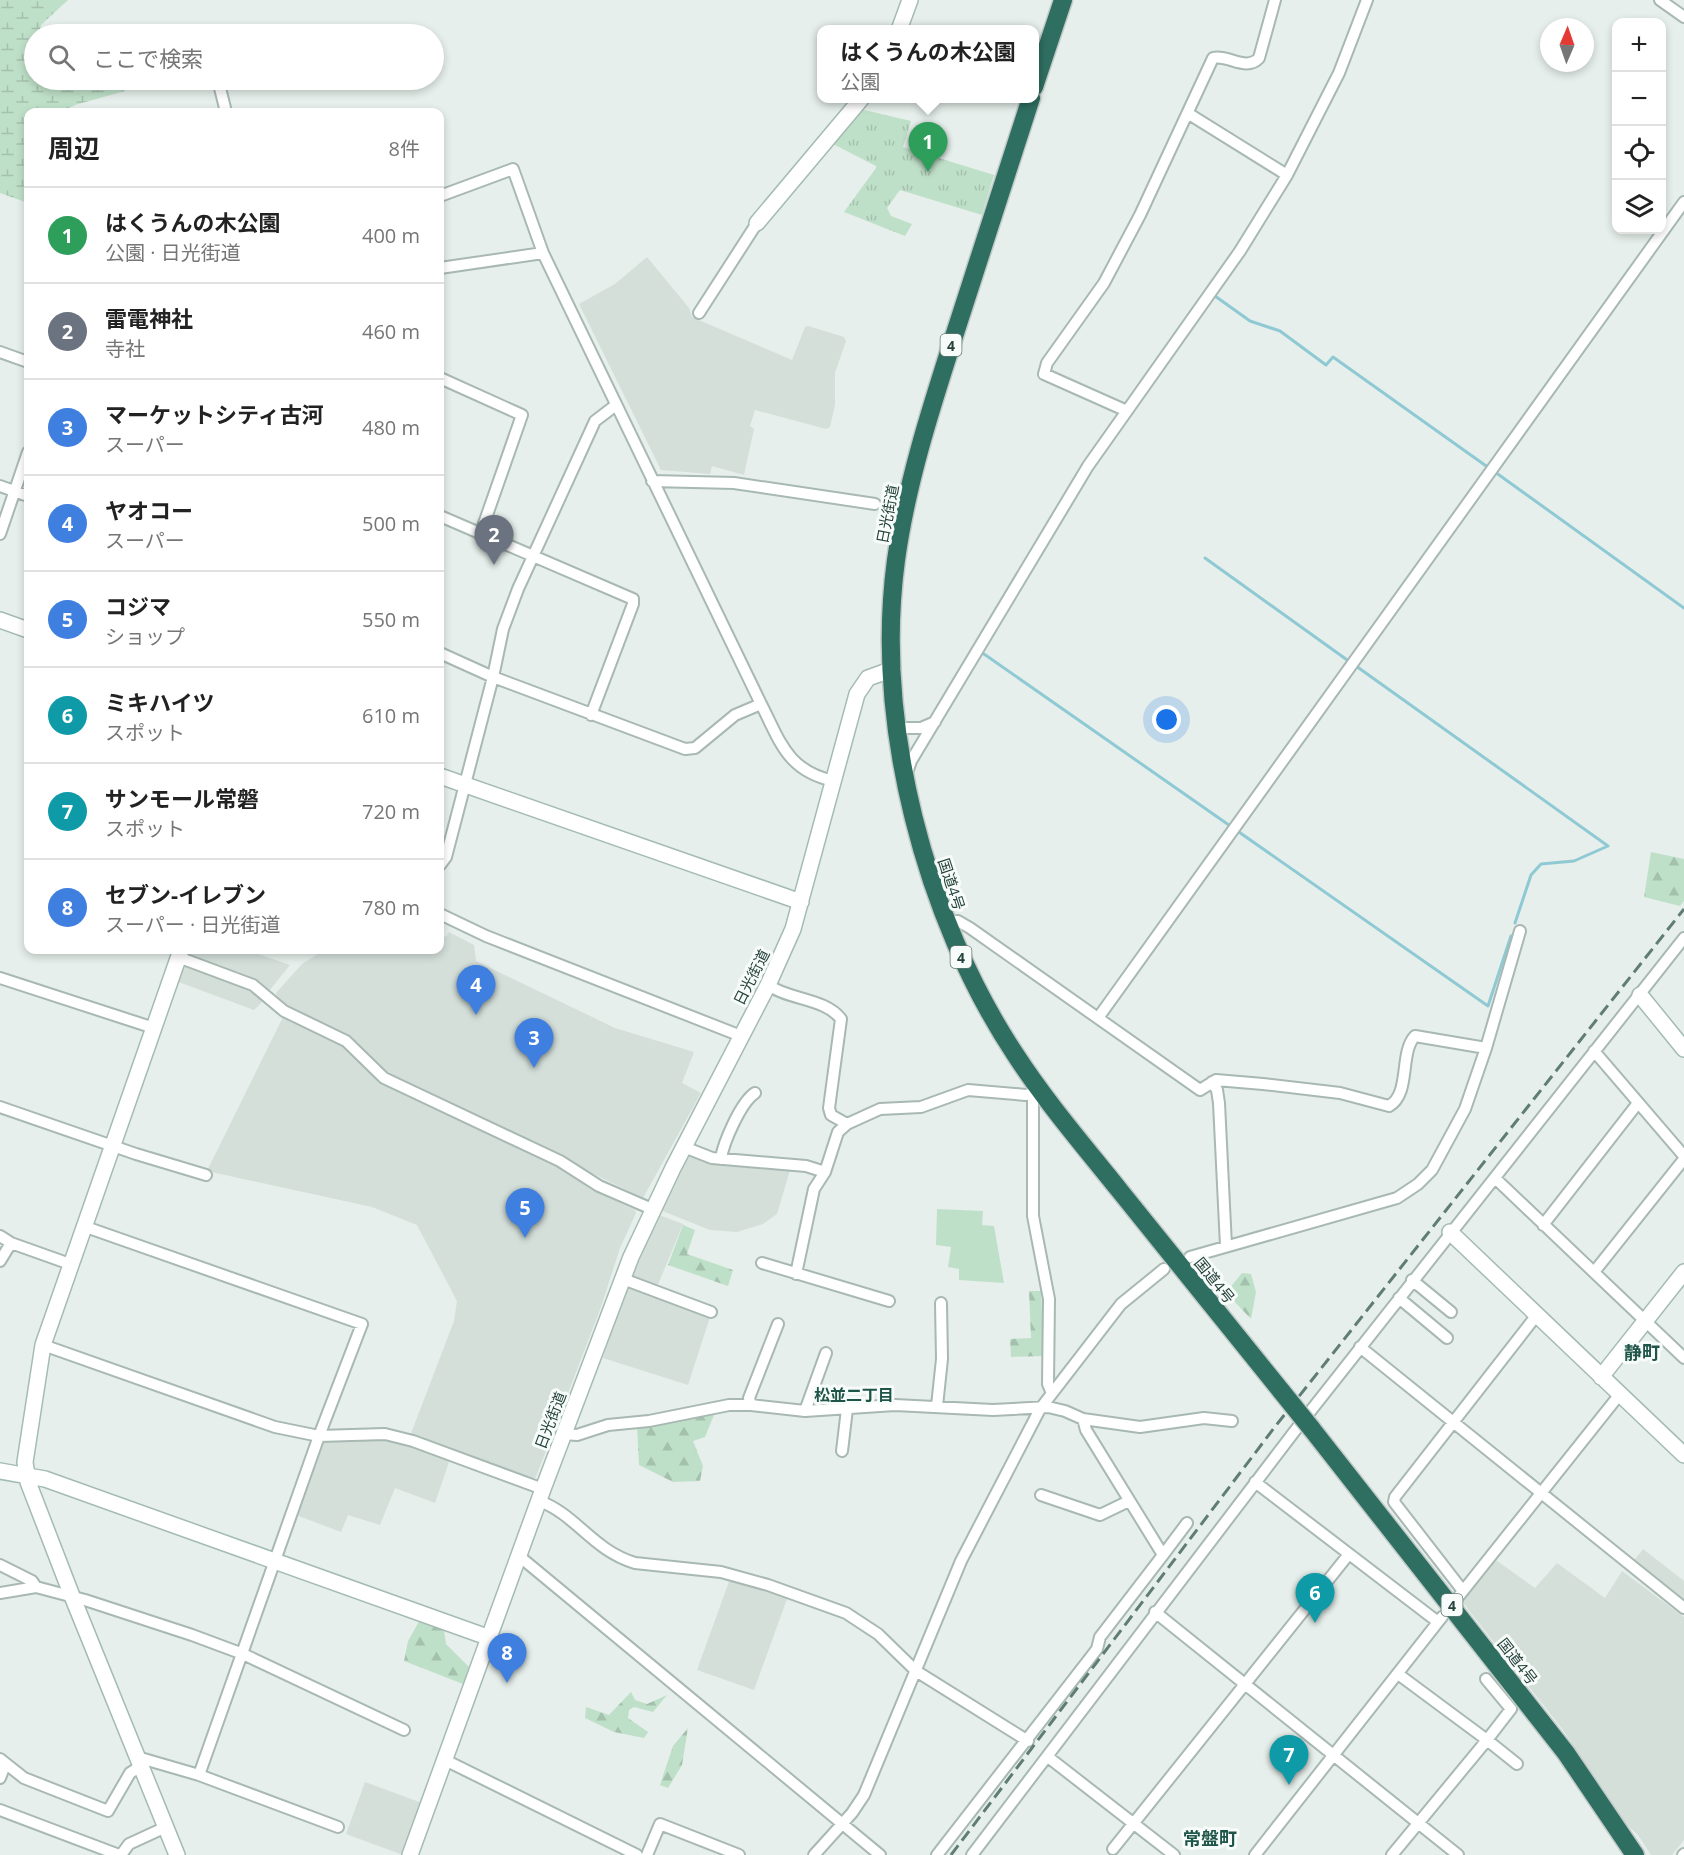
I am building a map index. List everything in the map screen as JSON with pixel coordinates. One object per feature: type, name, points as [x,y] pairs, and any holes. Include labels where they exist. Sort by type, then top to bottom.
[{"type":"highway","points":[[1039,75],[1063,0]]},
{"type":"highway","name":"日光街道","points":[[893,669],[895,571],[906,506],[924,434],[1029,103]]},
{"type":"highway","name":"国道4号","points":[[893,669],[906,776],[928,870],[946,922],[996,1023],[1037,1093],[1311,1428],[1560,1744],[1635,1855]]},
{"type":"street","points":[[901,25],[910,0]]},
{"type":"street","points":[[1127,411],[1044,374],[1047,363],[1104,283],[1189,114],[1213,58],[1249,64],[1259,58],[1275,0]]},
{"type":"street","points":[[906,776],[911,761],[1088,466],[1240,251],[1287,175],[1339,73],[1367,0]]},
{"type":"street","points":[[1660,0],[1684,17]]},
{"type":"street","points":[[220,90],[225,108]]},
{"type":"street","points":[[699,313],[758,223],[859,103]]},
{"type":"street","points":[[1189,114],[1287,175]]},
{"type":"street","points":[[444,195],[513,169],[543,253],[651,481],[761,704],[791,761],[801,768],[834,781]]},
{"type":"street","points":[[1098,1018],[1684,202]]},
{"type":"street","points":[[444,267],[543,253]]},
{"type":"street","points":[[0,352],[24,361]]},
{"type":"street","points":[[444,380],[522,415],[480,535]]},
{"type":"street","points":[[444,860],[493,677],[503,629],[595,421],[616,405]]},
{"type":"street","points":[[0,534],[24,464]]},
{"type":"street","points":[[651,481],[734,483],[875,504]]},
{"type":"street","points":[[0,486],[24,494]]},
{"type":"street","points":[[444,518],[633,599],[591,715]]},
{"type":"street","points":[[0,620],[24,629]]},
{"type":"street","points":[[444,655],[493,677],[685,749],[695,748],[735,715],[761,704]]},
{"type":"street","name":"日光街道","points":[[410,1855],[622,1280],[652,1209],[790,938],[857,694],[868,678],[893,669]]},
{"type":"street","points":[[899,728],[921,728],[936,722]]},
{"type":"street","points":[[444,777],[801,902]]},
{"type":"street","points":[[444,916],[486,936],[741,1036]]},
{"type":"street","points":[[946,922],[958,921],[970,928],[1200,1090],[1216,1080],[1322,1090],[1389,1106],[1398,1096],[1408,1051],[1415,1035],[1486,1048]]},
{"type":"street","points":[[1190,1257],[1397,1198],[1418,1184],[1432,1170],[1465,1109],[1486,1048],[1520,931]]},
{"type":"street","points":[[972,1855],[1255,1482],[1412,1280],[1496,1179],[1684,938]]},
{"type":"street","points":[[177,1855],[72,1596],[26,1474],[25,1461],[43,1345],[179,954]]},
{"type":"street","points":[[181,954],[253,986],[284,1011],[346,1041],[384,1078],[560,1161],[599,1186],[652,1209]]},
{"type":"street","points":[[0,978],[153,1028]]},
{"type":"street","points":[[768,985],[779,992],[830,1009],[840,1019],[829,1108],[831,1115],[847,1124]]},
{"type":"street","points":[[1640,996],[1684,1048]]},
{"type":"street","points":[[1594,1051],[1684,1158],[1594,1272]]},
{"type":"street","points":[[1212,1082],[1217,1090],[1226,1246]]},
{"type":"street","points":[[796,1274],[814,1189],[825,1172],[838,1132],[847,1124],[880,1109],[921,1107],[968,1090],[1037,1093],[1033,1216],[1049,1299],[1048,1384],[1051,1391]]},
{"type":"street","points":[[721,1159],[724,1145],[746,1101],[755,1094]]},
{"type":"street","points":[[1543,1224],[1638,1103]]},
{"type":"street","points":[[0,1107],[112,1146],[206,1175]]},
{"type":"street","points":[[684,1147],[721,1159],[806,1166],[825,1172]]},
{"type":"street","points":[[1496,1179],[1684,1358]]},
{"type":"street","points":[[83,1226],[362,1324],[319,1436],[199,1775]]},
{"type":"street","points":[[1450,1232],[1684,1455]]},
{"type":"street","points":[[0,1236],[11,1243],[70,1264]]},
{"type":"street","points":[[0,1261],[11,1243]]},
{"type":"street","points":[[762,1263],[889,1301]]},
{"type":"street","points":[[814,1855],[864,1795],[961,1561],[1040,1409],[1051,1391],[1120,1304],[1164,1269]]},
{"type":"street","points":[[1601,1377],[1684,1272]]},
{"type":"street","points":[[622,1280],[711,1312]]},
{"type":"street","points":[[1412,1280],[1451,1312]]},
{"type":"street","points":[[1399,1298],[1447,1338]]},
{"type":"street","points":[[938,1406],[942,1359],[941,1303]]},
{"type":"street","points":[[1536,1316],[1395,1497],[1394,1502],[1461,1594],[1620,1394]]},
{"type":"street","points":[[751,1405],[749,1398],[778,1324]]},
{"type":"street","points":[[43,1345],[275,1427],[319,1436],[385,1434],[423,1444],[541,1495],[592,1540],[622,1559],[635,1563],[721,1572],[768,1585],[846,1613],[878,1634],[916,1671],[1028,1740]]},
{"type":"street","points":[[1360,1347],[1684,1608]]},
{"type":"street","points":[[805,1411],[826,1353]]},
{"type":"street","points":[[564,1434],[577,1435],[608,1425],[729,1405],[805,1411],[895,1405],[993,1410],[1055,1408],[1083,1419],[1140,1427],[1204,1418],[1232,1421]]},
{"type":"street","points":[[842,1451],[847,1409]]},
{"type":"street","points":[[1083,1419],[1086,1431],[1163,1555]]},
{"type":"street","points":[[0,1471],[26,1474],[490,1638]]},
{"type":"street","points":[[1255,1482],[1440,1619],[1255,1855]]},
{"type":"street","points":[[1041,1495],[1100,1515],[1130,1501]]},
{"type":"street","points":[[937,1855],[1097,1649],[1100,1637],[1187,1523]]},
{"type":"street","points":[[1113,1849],[1350,1554]]},
{"type":"street","points":[[519,1556],[880,1855]]},
{"type":"street","points":[[0,1565],[32,1581],[36,1587]]},
{"type":"street","points":[[0,1593],[36,1587],[72,1596],[243,1654],[404,1730]]},
{"type":"street","points":[[1155,1612],[1456,1854]]},
{"type":"street","points":[[1398,1674],[1517,1764]]},
{"type":"street","points":[[1392,1855],[1511,1709],[1486,1679]]},
{"type":"street","points":[[1048,1757],[1174,1855]]},
{"type":"street","points":[[445,1760],[637,1855]]},
{"type":"street","points":[[0,1778],[2,1762],[24,1778],[108,1811],[139,1761]]},
{"type":"street","points":[[139,1761],[199,1775],[338,1827]]},
{"type":"street","points":[[0,1810],[120,1855],[129,1844],[166,1827]]},
{"type":"street","points":[[647,1855],[660,1824],[739,1855]]},
{"type":"shaded area","points":[[647,257],[689,308],[692,317],[792,360],[805,327],[844,337],[846,341],[835,373],[835,405],[830,427],[826,429],[755,410],[750,426],[754,429],[744,475],[712,466],[710,474],[661,470],[579,304],[615,284]]},
{"type":"shaded area","points":[[449,932],[474,945],[476,961],[615,1028],[694,1052],[682,1083],[701,1093],[643,1198],[383,1072],[356,1043],[342,1033],[294,1011],[277,998],[276,993],[302,964],[318,954],[444,954],[444,936],[446,937]]},
{"type":"shaded area","points":[[258,954],[290,965],[269,991],[249,976],[191,955]]},
{"type":"shaded area","points":[[182,964],[244,986],[263,1001],[254,1010],[176,981]]},
{"type":"shaded area","points":[[283,1017],[344,1046],[379,1080],[562,1168],[590,1189],[635,1210],[636,1213],[620,1248],[601,1307],[536,1477],[530,1479],[410,1436],[454,1321],[457,1301],[417,1225],[372,1207],[207,1171]]},
{"type":"shaded area","points":[[690,1154],[791,1167],[777,1214],[763,1224],[737,1232],[710,1230],[660,1210]]},
{"type":"shaded area","points":[[659,1215],[683,1224],[657,1287],[632,1277]]},
{"type":"shaded area","points":[[625,1287],[711,1314],[688,1385],[603,1358]]},
{"type":"shaded area","points":[[380,1436],[446,1456],[449,1462],[435,1503],[395,1488],[380,1525],[348,1515],[341,1532],[296,1515],[323,1440]]},
{"type":"shaded area","points":[[1643,1549],[1684,1581],[1684,1603],[1632,1563]]},
{"type":"shaded area","points":[[1493,1558],[1535,1588],[1557,1563],[1605,1598],[1622,1571],[1684,1617],[1684,1840],[1672,1855],[1651,1855],[1638,1835],[1626,1824],[1563,1730],[1460,1599]]},
{"type":"shaded area","points":[[731,1576],[788,1596],[754,1690],[697,1670]]},
{"type":"shaded area","points":[[365,1782],[422,1803],[403,1855],[346,1834]]},
{"type":"green space","points":[[0,0],[68,0],[42,24],[24,24],[24,90],[125,91],[69,108],[24,108],[24,202],[0,193]]},
{"type":"green space","points":[[860,109],[911,121],[903,147],[994,175],[982,215],[900,190],[887,208],[891,216],[912,224],[905,236],[844,212],[876,168],[831,143]]},
{"type":"green space","points":[[1651,852],[1684,859],[1684,901],[1680,906],[1644,897]]},
{"type":"green space","points":[[937,1209],[983,1211],[982,1225],[994,1226],[1004,1283],[959,1280],[959,1269],[948,1267],[951,1247],[936,1245]]},
{"type":"green space","points":[[683,1225],[695,1230],[687,1254],[733,1270],[728,1286],[668,1265]]},
{"type":"green space","points":[[1242,1273],[1251,1274],[1256,1292],[1251,1319],[1232,1299],[1228,1290]]},
{"type":"green space","points":[[1029,1291],[1041,1291],[1044,1356],[1011,1357],[1010,1339],[1031,1338]]},
{"type":"green space","points":[[714,1415],[705,1437],[693,1441],[703,1466],[700,1481],[673,1482],[639,1465],[637,1425]]},
{"type":"green space","points":[[421,1618],[444,1629],[446,1644],[469,1667],[463,1684],[404,1661],[408,1641]]},
{"type":"green space","points":[[631,1692],[635,1700],[647,1704],[667,1695],[653,1712],[634,1707],[629,1710],[628,1718],[648,1732],[644,1738],[614,1732],[585,1718],[586,1707],[609,1715]]},
{"type":"green space","points":[[688,1728],[682,1765],[668,1788],[660,1785],[673,1746]]},
{"type":"waterway","points":[[1215,296],[1250,321],[1280,331],[1326,365],[1333,357],[1489,468]]},
{"type":"waterway","points":[[1495,472],[1684,608]]},
{"type":"waterway","points":[[1205,558],[1350,662]]},
{"type":"waterway","points":[[984,654],[1488,1006],[1511,936]]},
{"type":"waterway","points":[[1356,666],[1608,846]]},
{"type":"waterway","points":[[1515,923],[1531,875],[1541,864],[1574,861],[1608,846]]},
{"type":"railway","points":[[951,1855],[1274,1428],[1684,909]]},
{"type":"place","name":"はくうんの木公園","points":[[928,172]]},
{"type":"place","name":"雷電神社","points":[[494,565]]},
{"type":"place","name":"ヤオコー","points":[[476,1015]]},
{"type":"place","name":"マーケットシティ古河","points":[[534,1068]]},
{"type":"place","name":"コジマ","points":[[525,1238]]},
{"type":"place","name":"ミキハイツ","points":[[1315,1623]]},
{"type":"place","name":"セブン-イレブン","points":[[507,1683]]},
{"type":"place","name":"サンモール常磐","points":[[1289,1785]]},
{"type":"district","name":"静町","points":[[1642,1352]]},
{"type":"district","name":"松並二丁目","points":[[854,1395]]},
{"type":"district","name":"常盤町","points":[[1210,1838]]}]
